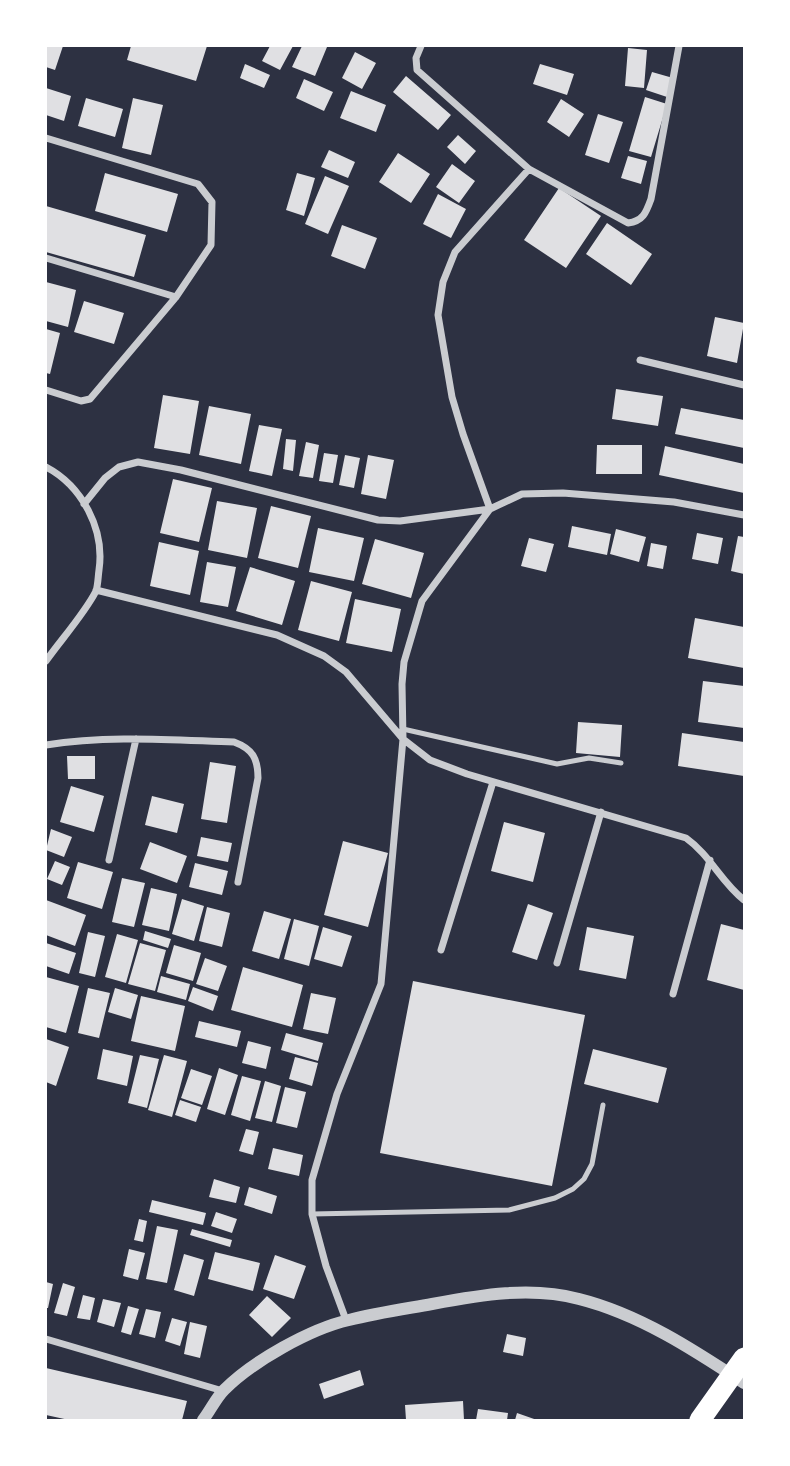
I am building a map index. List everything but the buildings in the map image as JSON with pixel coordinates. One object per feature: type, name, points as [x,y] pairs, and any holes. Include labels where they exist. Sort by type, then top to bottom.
[{"type":"highway","points":[[699,1420],[744,1358]]},
{"type":"street","points":[[421,46],[416,58],[417,70],[529,169],[628,223],[636,222],[645,215],[651,199],[679,46]]},
{"type":"street","points":[[46,138],[198,184],[212,202],[211,245],[176,297],[90,399],[81,401],[46,390]]},
{"type":"street","points":[[490,509],[452,397],[438,315],[443,282],[455,252],[529,169]]},
{"type":"street","points":[[46,258],[176,297]]},
{"type":"street","points":[[640,360],[744,385]]},
{"type":"street","points":[[84,504],[105,478],[119,467],[138,462],[181,470],[378,520],[400,521],[490,509],[522,494],[563,493],[674,502],[744,515]]},
{"type":"street","points":[[46,467],[75,489],[94,521],[99,541],[100,563],[96,590],[46,661]]},
{"type":"street","points":[[346,1320],[312,1214],[312,1180],[337,1094],[381,984],[403,739],[404,662],[422,601],[490,509]]},
{"type":"street","points":[[96,590],[277,635],[301,644],[346,672],[403,739],[430,760],[493,782],[686,838],[710,860],[722,879],[744,900]]},
{"type":"street","points":[[46,745],[89,739],[136,738],[234,743],[245,747],[258,763],[258,778],[238,882]]},
{"type":"street","points":[[109,860],[136,738]]},
{"type":"street","points":[[441,950],[493,782]]},
{"type":"street","points":[[557,963],[601,812]]},
{"type":"street","points":[[673,994],[710,860]]},
{"type":"street","points":[[203,1420],[223,1391],[278,1351],[346,1320],[463,1298],[517,1293],[549,1293],[604,1306],[681,1343],[744,1383]]},
{"type":"street","points":[[46,1339],[223,1391]]},
{"type":"lane","points":[[403,729],[557,764],[589,758],[621,763]]},
{"type":"lane","points":[[312,1214],[509,1210],[555,1198],[579,1184],[592,1164],[603,1105]]}]
